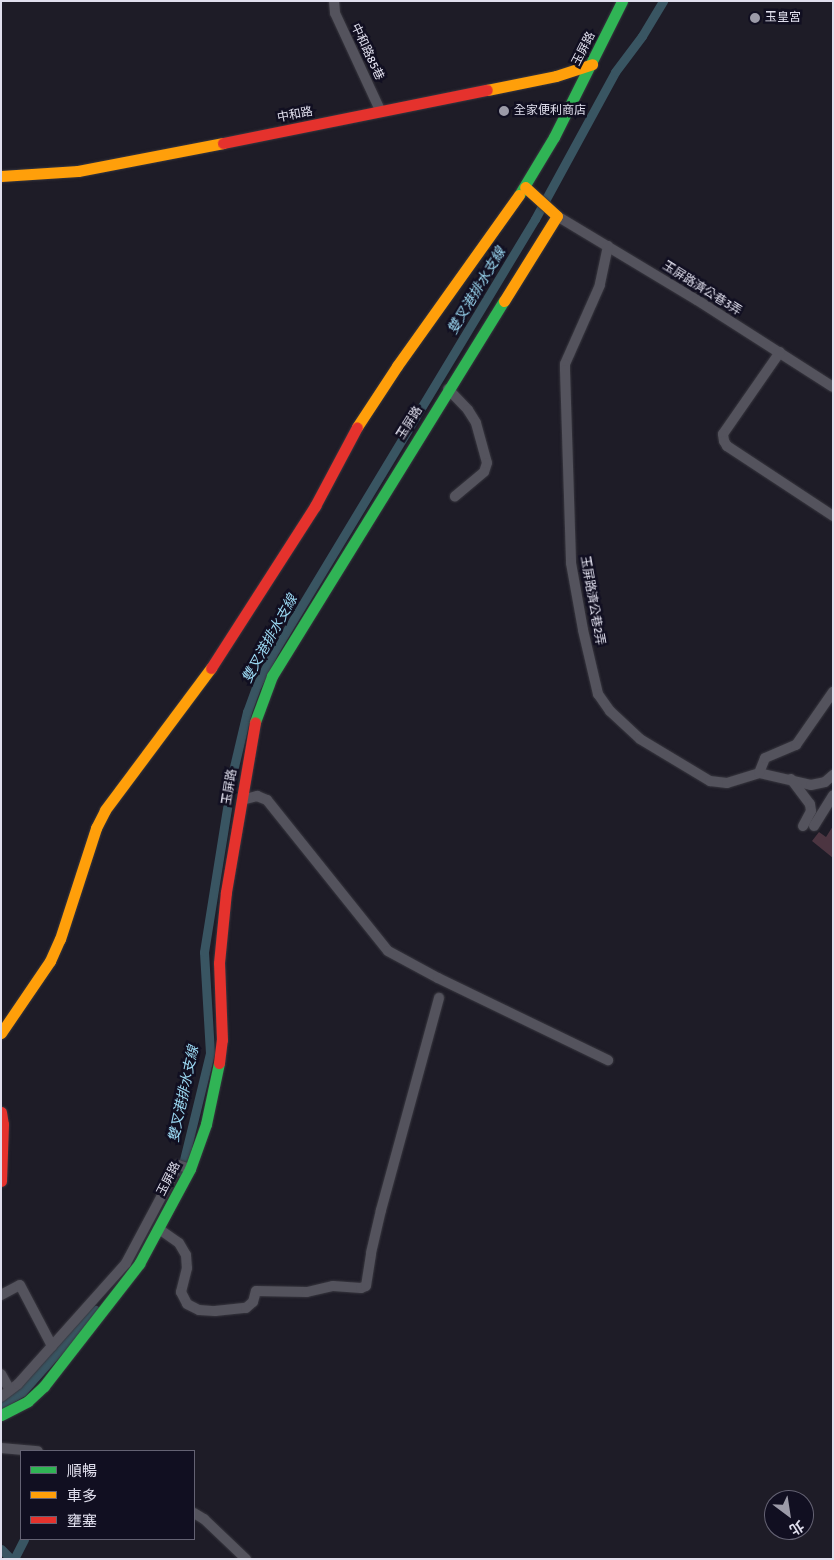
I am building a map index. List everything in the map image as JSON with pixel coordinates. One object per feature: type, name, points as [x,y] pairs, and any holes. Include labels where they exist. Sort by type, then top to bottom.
[{"type":"street","name":"中和路85巷","points":[[334,1],[335,14],[381,112]]},
{"type":"street","name":"玉屏路","points":[[1,1033],[50,961],[60,939],[93,836],[105,810],[196,690],[315,506],[361,420],[397,366],[525,187],[554,137],[622,1]]},
{"type":"street","name":"中和路","points":[[1,176],[78,171],[556,76],[592,64]]},
{"type":"street","points":[[525,187],[557,216]]},
{"type":"street","name":"玉屏路","points":[[1,1415],[28,1401],[44,1386],[139,1264],[190,1169],[206,1124],[216,1080],[222,1040],[220,954],[226,892],[256,714],[272,676],[448,389],[557,216]]},
{"type":"street","name":"玉屏路濟公巷3弄","points":[[557,216],[780,352],[833,387]]},
{"type":"street","name":"玉屏路濟公巷2弄","points":[[608,246],[600,285],[565,364],[572,570],[598,694],[610,711],[640,739],[710,781],[727,783],[758,773],[811,785],[825,782],[833,775]]},
{"type":"street","points":[[780,352],[723,434],[724,441],[727,446],[833,516]]},
{"type":"street","points":[[448,389],[468,410],[476,423],[487,463],[484,472],[455,496]]},
{"type":"street","points":[[758,773],[765,758],[796,745],[833,692]]},
{"type":"street","points":[[791,779],[810,804],[809,826],[833,796]]},
{"type":"street","points":[[242,800],[257,796],[267,800],[388,951],[438,978],[608,1060]]},
{"type":"street","points":[[159,1229],[179,1243],[186,1255],[187,1268],[181,1292],[187,1304],[199,1310],[215,1312],[246,1308],[253,1302],[256,1291],[307,1292],[333,1286],[361,1288],[366,1286],[381,1210],[439,998]]},
{"type":"street","points":[[1,1112],[3,1124],[1,1181]]},
{"type":"street","points":[[5,1393],[52,1346],[126,1263],[178,1165],[190,1169]]},
{"type":"street","points":[[1,1295],[20,1286],[52,1346]]},
{"type":"street","points":[[1,1374],[5,1393]]},
{"type":"street","points":[[1,1448],[26,1450]]},
{"type":"street","points":[[195,1514],[204,1519],[246,1559]]},
{"type":"shaded area","points":[[833,826],[833,858],[812,841],[819,832],[826,837]]},
{"type":"waterway","name":"雙叉港排水支線","points":[[181,1172],[210,1053],[204,952],[233,771],[247,712],[257,685],[275,650],[535,219],[615,72],[642,36],[663,1]]},
{"type":"waterway","name":"雙叉港排水支線","points":[[1,1404],[22,1392],[95,1310]]},
{"type":"waterway","points":[[14,1559],[24,1540]]},
{"type":"waterway","points":[[1,1549],[11,1559]]},
{"type":"traffic: fast","points":[[519,195],[554,137],[622,1]]},
{"type":"traffic: fast","points":[[255,722],[272,676],[504,301]]},
{"type":"traffic: fast","points":[[1,1415],[28,1401],[44,1386],[139,1264],[190,1169],[206,1124],[219,1063]]},
{"type":"traffic: slow","points":[[487,90],[556,76],[592,64]]},
{"type":"traffic: slow","points":[[1,176],[78,171],[223,143]]},
{"type":"traffic: slow","points":[[504,301],[557,216],[525,187]]},
{"type":"traffic: slow","points":[[357,427],[397,366],[519,195]]},
{"type":"traffic: slow","points":[[1,1033],[50,961],[60,939],[96,828],[105,810],[211,668]]},
{"type":"traffic: jam","points":[[223,143],[487,90]]},
{"type":"traffic: jam","points":[[211,668],[315,506],[357,427]]},
{"type":"traffic: jam","points":[[219,1063],[222,1040],[219,963],[226,892],[255,722]]},
{"type":"traffic: jam","points":[[1,1112],[3,1124],[1,1181]]},
{"type":"place","name":"玉皇宮","points":[[755,18]]},
{"type":"place","name":"全家便利商店","points":[[504,111]]}]
